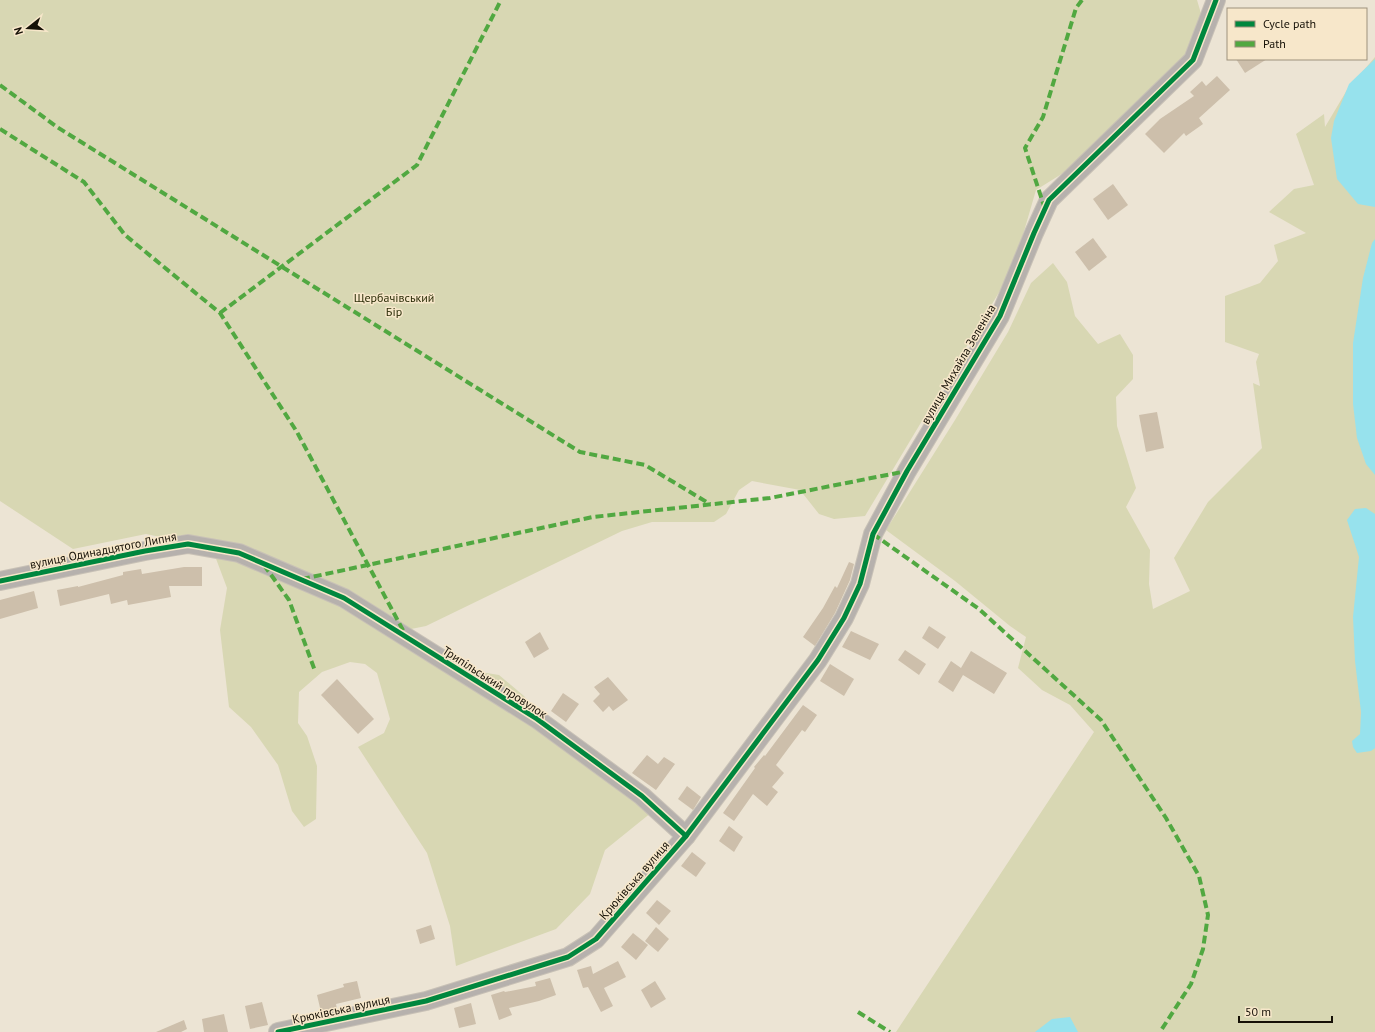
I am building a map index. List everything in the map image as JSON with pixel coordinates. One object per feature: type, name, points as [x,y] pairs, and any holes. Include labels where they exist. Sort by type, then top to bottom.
[{"type":"street","name":"вулиця Михайла Зеленіна","points":[[874,534],[907,471],[1000,316],[1049,200],[1193,60],[1216,0]]},
{"type":"street","name":"Крюківська вулиця","points":[[278,1032],[426,1001],[568,957],[596,939],[686,836],[818,660],[844,618],[860,584],[874,534]]},
{"type":"street","name":"вулиця Одинадцятого Липня","points":[[0,581],[145,551],[188,544],[239,553],[344,598]]},
{"type":"street","name":"Трипільський провулок","points":[[344,598],[537,719],[642,796],[686,836]]},
{"type":"green space","name":"Щербачівський Бір","points":[[0,0],[1197,0],[1205,27],[1176,68],[1076,165],[1036,190],[1013,269],[865,516],[834,519],[819,514],[800,490],[752,481],[739,490],[726,514],[714,522],[652,522],[622,531],[426,626],[411,629],[438,665],[499,675],[524,696],[561,746],[652,812],[605,850],[590,894],[556,929],[456,966],[450,926],[427,853],[358,747],[384,733],[390,719],[377,673],[365,664],[350,662],[322,672],[299,692],[298,723],[307,736],[317,766],[316,819],[304,827],[292,811],[278,765],[251,727],[229,707],[220,630],[227,588],[212,548],[146,534],[73,549],[0,501]]},
{"type":"green space","points":[[1375,57],[1375,1032],[896,1032],[1094,732],[1070,705],[1042,690],[1018,668],[1026,637],[1010,626],[955,581],[886,530],[1008,332],[1031,283],[1053,263],[1067,282],[1075,316],[1098,344],[1120,334],[1133,355],[1133,379],[1116,397],[1117,426],[1136,488],[1126,507],[1150,550],[1149,584],[1153,609],[1190,591],[1174,558],[1208,502],[1262,448],[1253,383],[1260,386],[1256,362],[1259,354],[1225,342],[1225,296],[1260,283],[1278,261],[1274,245],[1306,233],[1269,212],[1294,189],[1314,185],[1296,134],[1324,114],[1325,127],[1347,90]]},
{"type":"water","points":[[1375,59],[1375,207],[1358,204],[1337,179],[1331,138],[1334,121],[1349,84]]},
{"type":"water","points":[[1375,239],[1375,475],[1366,464],[1357,438],[1353,404],[1353,343],[1363,278],[1372,243]]},
{"type":"water","points":[[1366,508],[1375,514],[1375,748],[1371,751],[1357,753],[1353,747],[1352,741],[1360,734],[1361,712],[1355,661],[1353,617],[1359,557],[1347,520],[1355,509]]},
{"type":"water","points":[[1070,1017],[1078,1032],[1035,1032],[1052,1019]]},
{"type":"building","points":[[1237,60],[1265,60],[1245,73]]},
{"type":"building","points":[[1217,76],[1230,90],[1199,118],[1203,124],[1186,136],[1184,133],[1164,153],[1145,134],[1160,119],[1194,96],[1190,92],[1202,81],[1206,86]]},
{"type":"building","points":[[1113,184],[1128,205],[1108,220],[1093,199]]},
{"type":"building","points":[[1093,238],[1107,257],[1089,271],[1075,252]]},
{"type":"building","points":[[1157,412],[1164,448],[1146,452],[1139,415]]},
{"type":"building","points":[[849,562],[854,564],[850,580],[835,613],[815,646],[803,637],[823,608],[835,586],[837,588]]},
{"type":"building","points":[[184,567],[202,567],[202,586],[169,586],[171,597],[128,605],[127,600],[111,604],[109,594],[60,606],[57,590],[78,587],[123,575],[123,572],[141,569],[142,574]]},
{"type":"building","points":[[34,591],[38,608],[0,619],[0,600]]},
{"type":"building","points":[[929,626],[946,637],[938,649],[922,638]]},
{"type":"building","points":[[851,631],[879,644],[870,660],[842,647]]},
{"type":"building","points":[[540,632],[549,649],[534,658],[525,642]]},
{"type":"building","points":[[905,650],[926,664],[919,675],[898,660]]},
{"type":"building","points":[[971,651],[1007,673],[994,694],[963,675],[953,692],[938,682],[951,661],[961,668]]},
{"type":"building","points":[[830,664],[854,679],[844,696],[820,681]]},
{"type":"building","points":[[608,677],[628,700],[613,711],[609,706],[603,712],[593,701],[600,694],[594,687]]},
{"type":"building","points":[[337,679],[374,719],[358,734],[321,695]]},
{"type":"building","points":[[563,693],[579,704],[566,722],[551,711]]},
{"type":"building","points":[[803,705],[817,715],[805,732],[802,730],[776,765],[784,773],[772,787],[778,792],[767,806],[753,794],[734,821],[723,813],[755,768],[754,767],[764,755],[765,756]]},
{"type":"building","points":[[647,755],[658,764],[664,757],[675,764],[656,790],[632,773]]},
{"type":"building","points":[[687,786],[701,797],[693,810],[678,799]]},
{"type":"building","points":[[729,826],[743,837],[734,852],[719,841]]},
{"type":"building","points":[[692,852],[706,863],[696,877],[681,866]]},
{"type":"building","points":[[657,900],[671,911],[659,925],[646,913]]},
{"type":"building","points":[[431,925],[435,939],[420,944],[416,930]]},
{"type":"building","points":[[656,927],[669,939],[658,952],[645,941]]},
{"type":"building","points":[[633,933],[648,945],[636,960],[621,947]]},
{"type":"building","points":[[618,961],[626,977],[604,988],[613,1006],[601,1012],[588,987],[583,988],[577,970],[591,966],[593,974]]},
{"type":"building","points":[[550,978],[556,995],[539,1001],[509,1008],[512,1015],[499,1020],[491,995],[504,991],[536,986],[535,982]]},
{"type":"building","points":[[357,981],[361,998],[336,1004],[337,1009],[321,1012],[317,995],[344,987],[343,984]]},
{"type":"building","points":[[655,981],[666,999],[651,1008],[641,990]]},
{"type":"building","points":[[262,1002],[268,1025],[250,1029],[245,1006]]},
{"type":"building","points":[[471,1003],[476,1024],[459,1028],[454,1008]]},
{"type":"building","points":[[224,1014],[228,1032],[204,1032],[202,1019]]},
{"type":"building","points":[[184,1020],[187,1029],[181,1032],[156,1032]]},
{"type":"marked path","points":[[220,313],[417,165],[501,0]]},
{"type":"marked path","points":[[1045,209],[1025,148],[1043,117],[1076,8],[1082,0]]},
{"type":"marked path","points":[[0,85],[57,127],[580,452],[645,465],[710,504]]},
{"type":"marked path","points":[[0,129],[84,182],[125,235],[220,313],[297,432],[405,634]]},
{"type":"marked path","points":[[302,579],[593,517],[770,498],[907,471]]},
{"type":"marked path","points":[[873,534],[979,609],[1101,720],[1166,818],[1199,876],[1208,915],[1203,949],[1191,984],[1160,1032]]},
{"type":"marked path","points":[[264,565],[289,600],[315,671]]},
{"type":"marked path","points":[[858,1012],[890,1032]]},
{"type":"cycle path","points":[[278,1032],[426,1001],[568,957],[596,939],[686,836],[818,660],[844,618],[860,584],[873,534],[907,471],[1000,316],[1049,200],[1193,60],[1216,0]]},
{"type":"cycle path","points":[[0,581],[145,551],[188,544],[239,553],[344,598],[537,719],[642,796],[686,836]]}]
